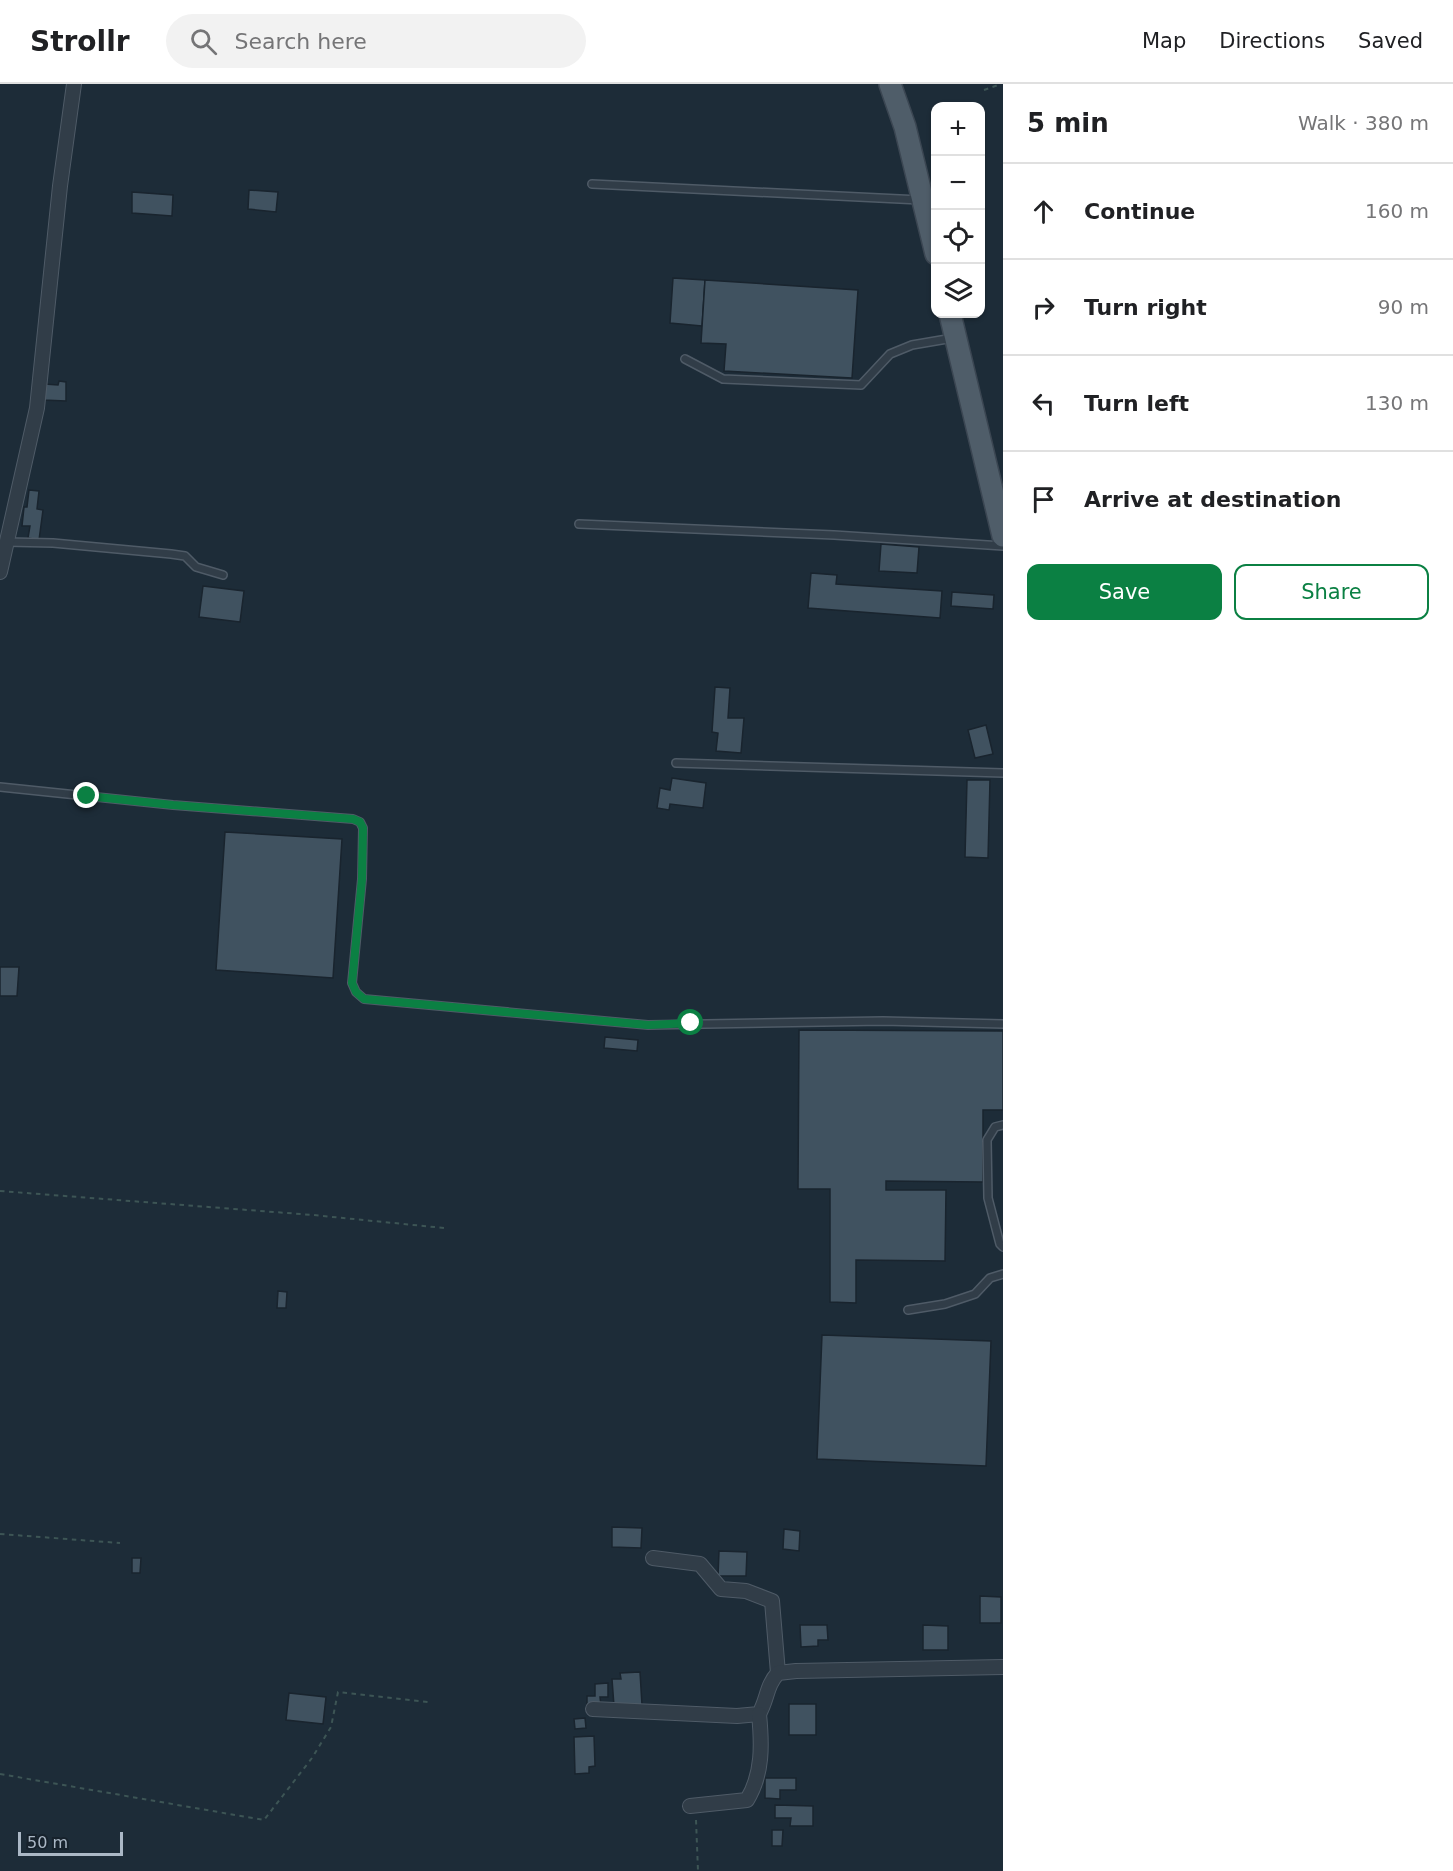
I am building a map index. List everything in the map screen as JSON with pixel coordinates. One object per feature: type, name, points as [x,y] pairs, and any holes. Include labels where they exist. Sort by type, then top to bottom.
[{"type":"main road","points":[[890,84],[905,127],[931,235]]},
{"type":"main road","points":[[951,318],[1003,536]]},
{"type":"street","points":[[0,572],[37,408],[60,186],[74,84]]},
{"type":"street","points":[[653,1558],[700,1564],[720,1589],[746,1591],[772,1601],[778,1673]]},
{"type":"street","points":[[694,1805],[747,1800],[754,1788],[759,1769],[762,1741],[759,1714],[766,1702],[769,1683],[778,1673],[1003,1667]]},
{"type":"street","points":[[593,1709],[738,1716],[759,1714]]},
{"type":"lane","points":[[592,184],[922,200]]},
{"type":"lane","points":[[686,359],[723,379],[861,385],[890,354],[912,345],[956,337]]},
{"type":"lane","points":[[579,524],[834,535],[1003,546]]},
{"type":"lane","points":[[7,542],[53,543],[185,556],[196,567],[223,575]]},
{"type":"lane","points":[[676,763],[1003,773]]},
{"type":"lane","points":[[0,787],[173,805],[353,819],[360,822],[363,828],[362,879],[352,983],[356,992],[364,999],[648,1025],[883,1021],[1003,1024]]},
{"type":"lane","points":[[1003,1125],[995,1127],[987,1140],[988,1198],[1000,1244],[1003,1247]]},
{"type":"lane","points":[[908,1310],[945,1304],[975,1294],[990,1278],[1003,1274]]},
{"type":"path","points":[[984,90],[1001,84]]},
{"type":"path","points":[[0,1191],[301,1214],[444,1228]]},
{"type":"path","points":[[0,1534],[120,1543]]},
{"type":"path","points":[[0,1774],[264,1820],[312,1758],[331,1727],[338,1692],[428,1702]]},
{"type":"path","points":[[694,1805],[698,1871]]},
{"type":"building","points":[[249,190],[278,192],[276,212],[248,209]]},
{"type":"building","points":[[132,192],[173,195],[172,216],[132,213]]},
{"type":"building","points":[[673,278],[705,280],[702,326],[670,323]]},
{"type":"building","points":[[705,280],[858,290],[852,378],[724,371],[726,344],[701,343]]},
{"type":"building","points":[[59,381],[66,382],[66,401],[43,400],[44,384],[58,385]]},
{"type":"building","points":[[29,490],[39,491],[37,509],[43,510],[39,540],[28,538],[30,526],[22,526]]},
{"type":"building","points":[[881,544],[919,547],[917,573],[879,571]]},
{"type":"building","points":[[811,573],[837,575],[836,584],[942,591],[940,618],[808,608]]},
{"type":"building","points":[[203,586],[244,591],[240,622],[199,617]]},
{"type":"building","points":[[952,592],[994,595],[993,609],[951,606]]},
{"type":"building","points":[[715,687],[730,688],[728,718],[744,718],[741,753],[716,751],[718,733],[712,732]]},
{"type":"building","points":[[986,725],[993,754],[975,758],[968,730]]},
{"type":"building","points":[[672,778],[706,783],[703,808],[670,804],[669,810],[657,808],[660,788],[670,790]]},
{"type":"building","points":[[967,780],[990,780],[988,858],[965,857]]},
{"type":"building","points":[[225,832],[342,839],[333,978],[216,970]]},
{"type":"building","points":[[0,967],[19,967],[17,996],[0,996]]},
{"type":"building","points":[[799,1030],[1003,1031],[1003,1110],[983,1110],[983,1182],[886,1181],[886,1190],[946,1190],[945,1261],[856,1260],[856,1303],[830,1302],[830,1189],[798,1189]]},
{"type":"building","points":[[605,1037],[638,1040],[637,1051],[604,1048]]},
{"type":"building","points":[[278,1291],[287,1292],[286,1308],[277,1308]]},
{"type":"building","points":[[822,1335],[991,1341],[986,1466],[817,1459]]},
{"type":"building","points":[[612,1527],[642,1528],[641,1548],[612,1547]]},
{"type":"building","points":[[784,1529],[800,1531],[799,1551],[783,1549]]},
{"type":"building","points":[[719,1551],[747,1552],[746,1576],[718,1576]]},
{"type":"building","points":[[132,1558],[141,1558],[140,1573],[132,1573]]},
{"type":"building","points":[[980,1596],[1001,1597],[1001,1623],[980,1623]]},
{"type":"building","points":[[800,1625],[827,1625],[828,1640],[818,1640],[818,1646],[801,1647]]},
{"type":"building","points":[[923,1625],[948,1626],[948,1650],[923,1650]]},
{"type":"building","points":[[640,1672],[642,1705],[614,1706],[612,1679],[621,1679],[620,1673]]},
{"type":"building","points":[[608,1683],[608,1697],[600,1697],[601,1706],[587,1706],[587,1696],[595,1696],[595,1684]]},
{"type":"building","points":[[289,1693],[326,1697],[323,1724],[286,1720]]},
{"type":"building","points":[[789,1704],[816,1704],[816,1735],[789,1735]]},
{"type":"building","points":[[585,1718],[586,1728],[575,1729],[574,1719]]},
{"type":"building","points":[[594,1736],[595,1766],[589,1767],[589,1773],[575,1774],[574,1737]]},
{"type":"building","points":[[765,1778],[796,1778],[796,1790],[780,1790],[780,1799],[765,1798]]},
{"type":"building","points":[[775,1805],[813,1806],[813,1826],[790,1826],[791,1818],[775,1818]]},
{"type":"building","points":[[772,1830],[783,1830],[782,1846],[772,1846]]},
{"type":"route","points":[[87,796],[353,819],[360,822],[363,828],[362,879],[352,983],[356,992],[364,999],[648,1025],[691,1023]]}]
